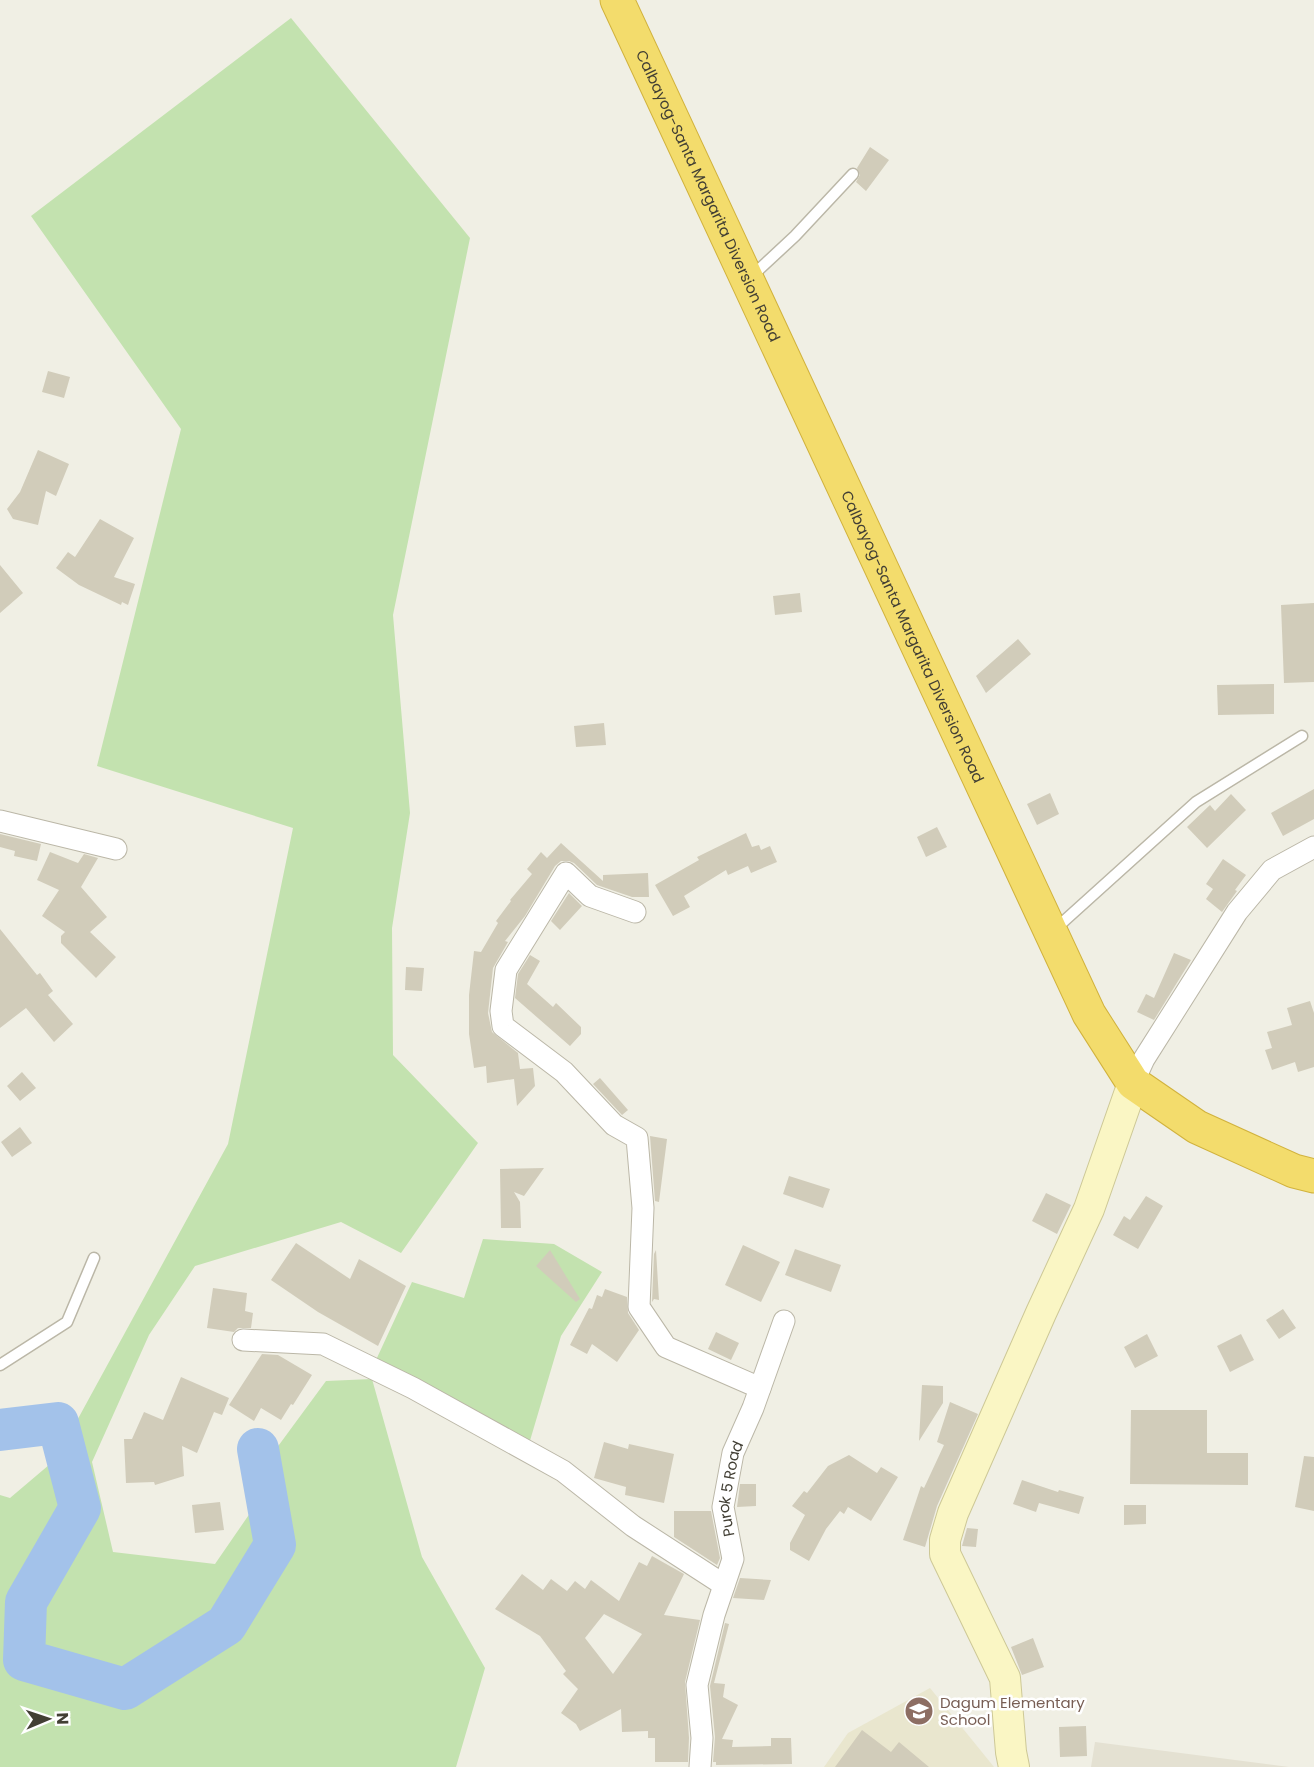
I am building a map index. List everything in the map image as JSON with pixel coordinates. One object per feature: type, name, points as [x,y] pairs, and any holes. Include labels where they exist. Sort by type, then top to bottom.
[{"type":"highway","name":"Calbayog-Santa Margarita Diversion Road","points":[[617,0],[749,279],[1089,1014],[1133,1083],[1197,1127],[1294,1171],[1314,1176]]},
{"type":"street","points":[[0,821],[116,849]]},
{"type":"street","points":[[1014,1767],[1005,1678],[945,1554],[945,1540],[953,1513],[1089,1209],[1133,1083],[1144,1059],[1238,912],[1272,870],[1314,847]]},
{"type":"street","points":[[635,912],[590,896],[566,873],[506,970],[501,1011],[503,1026],[564,1072],[614,1125],[637,1138],[643,1208],[639,1307],[666,1347],[760,1388]]},
{"type":"street","name":"Purok 5 Road","points":[[700,1767],[702,1738],[697,1685],[714,1615],[733,1559],[723,1507],[729,1474],[733,1453],[784,1322]]},
{"type":"street","points":[[243,1340],[323,1344],[413,1388],[563,1471],[633,1526],[724,1585]]},
{"type":"lane","points":[[749,279],[795,236],[853,174]]},
{"type":"lane","points":[[1051,933],[1196,802],[1302,736]]},
{"type":"lane","points":[[0,1365],[67,1322],[94,1258]]},
{"type":"shaded area","name":"Dagum Elementary School","points":[[930,1688],[994,1767],[824,1767],[848,1733]]},
{"type":"shaded area","points":[[1095,1742],[1289,1767],[1091,1767]]},
{"type":"green space","points":[[291,18],[470,238],[393,615],[410,813],[392,928],[393,1055],[478,1143],[401,1253],[341,1222],[195,1266],[149,1335],[92,1462],[113,1552],[215,1564],[257,1503],[276,1449],[326,1381],[372,1379],[422,1557],[485,1668],[456,1767],[0,1767],[0,1495],[10,1498],[56,1459],[228,1144],[293,828],[97,766],[181,429],[31,216]]},
{"type":"green space","points":[[483,1239],[554,1244],[602,1272],[561,1336],[529,1444],[376,1360],[412,1282],[464,1298]]},
{"type":"building","points":[[870,147],[889,160],[866,191],[856,182],[860,175],[857,168]]},
{"type":"building","points":[[48,371],[70,377],[64,398],[42,392]]},
{"type":"building","points":[[38,450],[69,464],[56,496],[46,491],[38,525],[13,519],[7,509],[20,492]]},
{"type":"building","points":[[100,519],[134,538],[114,577],[135,584],[128,605],[122,602],[121,605],[79,585],[56,568],[68,552],[75,557]]},
{"type":"building","points":[[0,565],[23,593],[0,613]]},
{"type":"building","points":[[800,593],[802,612],[775,615],[773,596]]},
{"type":"building","points":[[1314,603],[1314,682],[1284,683],[1281,605]]},
{"type":"building","points":[[1018,639],[1031,654],[986,693],[976,676]]},
{"type":"building","points":[[1274,684],[1274,714],[1218,715],[1217,685]]},
{"type":"building","points":[[604,723],[606,745],[576,747],[574,726]]},
{"type":"building","points":[[1314,789],[1314,819],[1283,836],[1271,813]]},
{"type":"building","points":[[1050,793],[1059,814],[1037,825],[1027,804]]},
{"type":"building","points":[[1231,794],[1246,810],[1207,848],[1187,827],[1210,805],[1215,811]]},
{"type":"building","points":[[937,827],[947,847],[926,857],[917,837]]},
{"type":"building","points":[[746,833],[752,847],[759,845],[761,850],[770,846],[777,862],[751,873],[748,866],[728,875],[726,870],[684,896],[690,907],[673,916],[655,885],[699,860],[697,857]]},
{"type":"building","points":[[0,834],[41,844],[37,861],[14,856],[15,851],[0,847]]},
{"type":"building","points":[[561,843],[603,881],[603,875],[648,873],[649,897],[632,897],[597,885],[574,863],[561,861],[555,866],[525,916],[505,941],[508,942],[493,968],[488,1013],[492,1032],[518,1053],[520,1069],[533,1068],[535,1086],[517,1106],[514,1079],[487,1083],[486,1066],[474,1068],[469,1034],[469,995],[474,951],[481,952],[498,923],[496,921],[532,874],[527,869],[541,852],[547,858]]},
{"type":"building","points":[[50,852],[78,863],[84,854],[98,858],[81,887],[107,917],[90,932],[116,957],[96,978],[61,943],[61,936],[65,932],[42,916],[59,890],[37,880]]},
{"type":"building","points":[[1223,859],[1246,875],[1222,912],[1206,899],[1213,889],[1206,884]]},
{"type":"building","points":[[569,893],[582,906],[560,930],[551,921]]},
{"type":"building","points":[[0,929],[37,975],[40,973],[53,991],[48,995],[73,1024],[54,1042],[26,1008],[0,1028]]},
{"type":"building","points":[[1174,953],[1191,960],[1154,1020],[1137,1012],[1146,994],[1154,998]]},
{"type":"building","points":[[530,955],[540,961],[527,984],[553,1007],[556,1003],[581,1027],[581,1034],[570,1046],[515,998],[518,974]]},
{"type":"building","points":[[406,967],[424,968],[422,991],[405,990]]},
{"type":"building","points":[[1310,1001],[1314,1013],[1314,1067],[1298,1072],[1295,1062],[1272,1070],[1265,1050],[1272,1048],[1267,1032],[1292,1025],[1287,1008]]},
{"type":"building","points":[[22,1072],[36,1088],[20,1101],[7,1086]]},
{"type":"building","points":[[600,1078],[628,1110],[622,1115],[593,1084]]},
{"type":"building","points":[[20,1127],[32,1143],[12,1157],[1,1142]]},
{"type":"building","points":[[650,1136],[667,1139],[659,1202],[655,1201]]},
{"type":"building","points":[[544,1168],[524,1196],[514,1192],[520,1202],[521,1228],[501,1228],[500,1169]]},
{"type":"building","points":[[789,1176],[830,1189],[823,1208],[783,1194]]},
{"type":"building","points":[[1046,1193],[1071,1205],[1057,1234],[1032,1221]]},
{"type":"building","points":[[1146,1196],[1163,1206],[1138,1249],[1113,1235],[1124,1216],[1130,1220]]},
{"type":"building","points":[[296,1243],[350,1279],[359,1259],[406,1286],[378,1346],[318,1312],[271,1280]]},
{"type":"building","points":[[743,1245],[780,1262],[761,1302],[725,1285]]},
{"type":"building","points":[[795,1249],[841,1265],[831,1292],[785,1275]]},
{"type":"building","points":[[550,1250],[580,1299],[576,1302],[536,1266]]},
{"type":"building","points":[[656,1250],[659,1300],[654,1299],[652,1302],[654,1254]]},
{"type":"building","points":[[213,1288],[247,1293],[245,1311],[253,1313],[251,1328],[238,1328],[234,1332],[207,1328]]},
{"type":"building","points":[[605,1289],[627,1297],[628,1313],[639,1330],[617,1362],[592,1344],[587,1354],[570,1345],[589,1308],[592,1309],[597,1295],[602,1297]]},
{"type":"building","points":[[1283,1309],[1296,1328],[1279,1339],[1266,1320]]},
{"type":"building","points":[[716,1332],[739,1343],[731,1360],[708,1349]]},
{"type":"building","points":[[1147,1334],[1158,1356],[1135,1368],[1124,1347]]},
{"type":"building","points":[[1241,1334],[1254,1360],[1230,1372],[1217,1346]]},
{"type":"building","points":[[262,1354],[278,1355],[312,1375],[281,1420],[261,1408],[254,1421],[229,1405]]},
{"type":"building","points":[[181,1377],[229,1398],[222,1415],[214,1412],[197,1453],[182,1446],[184,1476],[155,1485],[154,1482],[126,1483],[124,1439],[132,1439],[144,1412],[163,1420]]},
{"type":"building","points":[[922,1385],[943,1386],[943,1403],[919,1441]]},
{"type":"building","points":[[950,1402],[978,1414],[937,1506],[925,1547],[903,1540],[921,1486],[924,1488],[944,1445],[937,1442]]},
{"type":"building","points":[[1131,1410],[1207,1410],[1207,1453],[1248,1453],[1248,1485],[1130,1484]]},
{"type":"building","points":[[604,1442],[628,1449],[629,1444],[674,1454],[664,1503],[625,1495],[626,1487],[594,1478]]},
{"type":"building","points":[[849,1455],[877,1473],[881,1467],[898,1477],[871,1521],[848,1507],[844,1514],[840,1511],[826,1529],[809,1561],[790,1550],[790,1543],[805,1515],[792,1506],[804,1491],[807,1493],[828,1466]]},
{"type":"building","points":[[1304,1456],[1314,1457],[1314,1511],[1295,1507]]},
{"type":"building","points":[[1022,1480],[1058,1492],[1059,1490],[1084,1497],[1079,1514],[1039,1503],[1036,1512],[1013,1504]]},
{"type":"building","points":[[740,1484],[756,1484],[756,1506],[737,1507]]},
{"type":"building","points":[[220,1502],[224,1530],[195,1533],[192,1505]]},
{"type":"building","points":[[1124,1505],[1146,1505],[1146,1524],[1124,1525]]},
{"type":"building","points":[[674,1511],[711,1511],[720,1558],[717,1565],[674,1537]]},
{"type":"building","points":[[967,1528],[978,1529],[976,1547],[962,1546]]},
{"type":"building","points":[[652,1556],[684,1574],[664,1615],[700,1620],[685,1682],[689,1738],[688,1762],[655,1762],[655,1738],[648,1738],[648,1731],[622,1732],[621,1709],[580,1731],[576,1724],[561,1713],[578,1689],[563,1674],[566,1671],[540,1636],[495,1609],[522,1574],[543,1590],[551,1579],[567,1591],[575,1581],[585,1589],[591,1580],[619,1601],[639,1562],[647,1566]],"holes":[[[604,1614],[642,1634],[613,1674],[585,1638]]]},
{"type":"building","points":[[740,1578],[771,1580],[764,1600],[733,1598]]},
{"type":"building","points":[[725,1623],[729,1624],[714,1683],[725,1684],[723,1697],[738,1705],[722,1739],[733,1740],[732,1747],[771,1746],[771,1738],[791,1738],[792,1764],[716,1765],[716,1762],[713,1762],[715,1737],[710,1686]]},
{"type":"building","points":[[1033,1638],[1044,1667],[1022,1675],[1011,1647]]},
{"type":"building","points":[[1086,1726],[1087,1756],[1060,1757],[1059,1727]]},
{"type":"building","points":[[862,1730],[891,1752],[899,1742],[929,1767],[835,1767]]},
{"type":"waterway","points":[[0,1430],[58,1423],[80,1508],[26,1602],[24,1660],[125,1689],[226,1625],[275,1545],[258,1449]]},
{"type":"place","name":"Dagum Elementary School","points":[[919,1711]]}]
